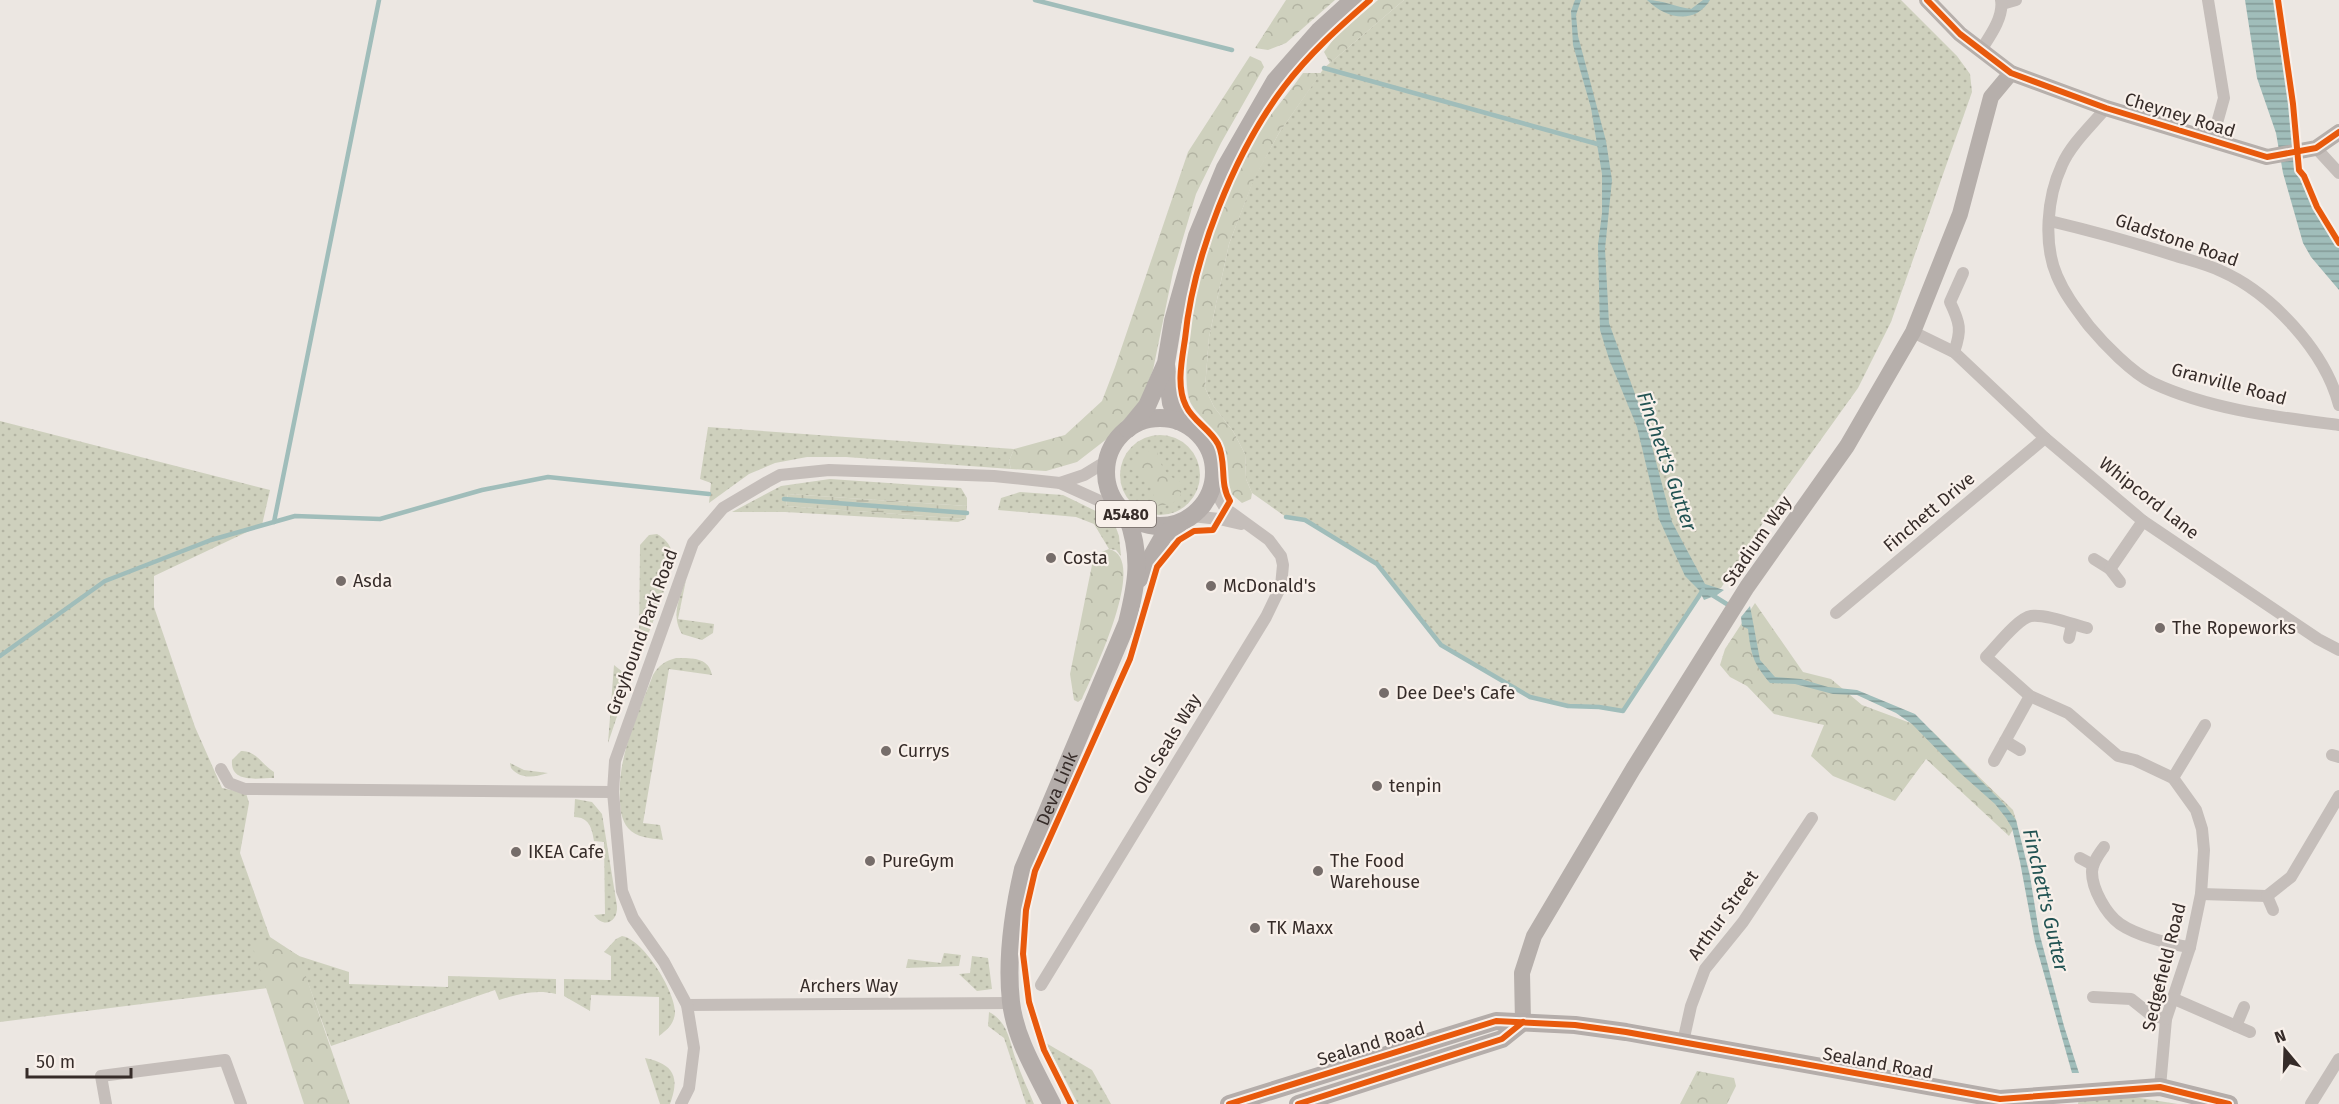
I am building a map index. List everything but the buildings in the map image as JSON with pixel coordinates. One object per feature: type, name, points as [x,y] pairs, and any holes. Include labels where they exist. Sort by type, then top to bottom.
[{"type":"main road","points":[[1107,461],[1111,448],[1147,406],[1166,363],[1173,321],[1197,236],[1225,168],[1275,81],[1319,31],[1353,0]]},
{"type":"main road","points":[[1166,363],[1171,403],[1178,421]]},
{"type":"main road","points":[[1128,429],[1139,422],[1165,418],[1190,427],[1208,447],[1214,466],[1212,486]]},
{"type":"main road","name":"A5480","points":[[1107,461],[1106,479],[1111,496],[1124,513],[1140,523],[1169,526],[1187,519],[1205,503],[1212,486]]},
{"type":"main road","name":"Deva Link","points":[[1052,1104],[1027,1054],[1011,1003],[1011,940],[1014,907],[1023,869],[1127,624],[1137,582],[1135,537],[1124,513]]},
{"type":"main road","name":"Deva Link","points":[[1137,582],[1164,535],[1187,519]]},
{"type":"main road","name":"Sealand Road","points":[[1229,1104],[1496,1021],[1575,1025],[2000,1099],[2160,1087],[2229,1104]]},
{"type":"main road","name":"Sealand Road","points":[[1298,1104],[1502,1039],[1523,1022]]},
{"type":"street","name":"Cheyney Road","points":[[1927,0],[1960,34],[2011,73],[2106,108],[2267,157],[2313,149],[2339,132]]},
{"type":"street","points":[[1981,50],[1994,30],[2002,2],[2016,0]]},
{"type":"street","points":[[2208,0],[2224,98],[2212,141]]},
{"type":"street","name":"Stadium Way","points":[[1523,1022],[1522,973],[1534,936],[1747,587],[1848,446],[1913,332],[1960,214],[1991,96],[2011,73]]},
{"type":"street","name":"Granville Road","points":[[2106,108],[2072,148],[2062,165],[2052,194],[2049,247],[2056,275],[2072,303],[2102,341],[2152,382],[2205,401],[2266,416],[2339,425]]},
{"type":"street","points":[[2313,149],[2339,173]]},
{"type":"street","name":"Gladstone Road","points":[[2050,221],[2113,236],[2169,254],[2221,271],[2246,284],[2267,301],[2305,339],[2324,368],[2339,405]]},
{"type":"street","points":[[1954,352],[1960,335],[1958,319],[1950,302],[1963,273]]},
{"type":"street","name":"Whipcord Lane","points":[[1913,332],[1954,352],[2045,438],[2143,521],[2318,639],[2339,650]]},
{"type":"street","name":"Finchett Drive","points":[[1836,613],[2045,438]]},
{"type":"street","name":"Greyhound Park Road","points":[[1060,483],[1084,475],[1107,461]]},
{"type":"street","name":"Greyhound Park Road","points":[[681,1104],[688,1088],[693,1048],[687,1005],[664,962],[633,918],[622,891],[613,792],[615,761],[693,543],[723,508],[745,493],[780,475],[829,470],[994,477],[1060,483],[1124,513]]},
{"type":"street","name":"Old Seals Way","points":[[1041,985],[1266,617],[1283,576],[1281,556],[1269,540],[1225,507],[1212,486]]},
{"type":"street","name":"Old Seals Way","points":[[1187,519],[1219,519],[1248,526]]},
{"type":"street","points":[[2109,569],[2143,521]]},
{"type":"street","points":[[2094,559],[2109,569],[2120,582]]},
{"type":"street","name":"Sedgefield Road","points":[[2087,628],[2039,616],[2030,616],[2022,620],[1986,657],[2030,696],[2068,713],[2118,756],[2135,760],[2173,778],[2196,810],[2202,829],[2204,850],[2200,894],[2190,947],[2166,1019],[2160,1087]]},
{"type":"street","points":[[2069,638],[2072,624]]},
{"type":"street","points":[[1994,761],[2030,696]]},
{"type":"street","points":[[2173,778],[2205,725]]},
{"type":"street","points":[[2005,741],[2020,750]]},
{"type":"street","points":[[221,769],[229,783],[245,789],[613,792]]},
{"type":"street","points":[[2200,894],[2267,896],[2291,877],[2339,796]]},
{"type":"street","name":"Arthur Street","points":[[1683,1042],[1691,1006],[1704,969],[1743,922],[1812,818]]},
{"type":"street","points":[[2104,847],[2093,865],[2094,883],[2100,898],[2120,924],[2175,946],[2190,947]]},
{"type":"street","points":[[2080,858],[2093,865]]},
{"type":"street","points":[[2267,896],[2273,910]]},
{"type":"street","points":[[2093,997],[2131,999],[2151,1015],[2166,1019]]},
{"type":"street","points":[[2172,998],[2250,1032]]},
{"type":"street","name":"Archers Way","points":[[687,1005],[1011,1003]]},
{"type":"street","points":[[2236,1026],[2244,1007]]},
{"type":"street","points":[[2311,1104],[2339,1059]]},
{"type":"street","points":[[106,1104],[101,1076],[225,1060],[241,1104]]},
{"type":"green space","points":[[1286,0],[1335,0],[1286,43],[1268,50],[1255,48]]},
{"type":"green space","points":[[1378,0],[1404,0],[1330,63],[1324,52],[1336,36]]},
{"type":"green space","points":[[1404,0],[1901,0],[1957,56],[1970,74],[1972,92],[1891,322],[1858,388],[1777,501],[1721,588],[1703,590],[1623,711],[1599,707],[1568,706],[1530,697],[1441,645],[1377,564],[1305,520],[1286,517],[1252,493],[1246,479],[1245,454],[1233,431],[1214,407],[1205,388],[1209,337],[1229,244],[1254,178],[1279,133],[1324,68]]},
{"type":"green space","points":[[1250,56],[1261,61],[1264,67],[1221,143],[1196,194],[1173,272],[1153,370],[1141,401],[1108,438],[1077,462],[1046,471],[1011,469],[1009,461],[1014,449],[1065,435],[1102,401],[1188,152]]},
{"type":"green space","points":[[1303,73],[1321,73],[1279,133],[1254,179],[1229,244],[1209,337],[1205,388],[1214,407],[1233,431],[1245,454],[1246,479],[1252,493],[1251,499],[1242,503],[1229,492],[1227,466],[1219,444],[1189,399],[1186,368],[1189,337],[1194,303],[1213,232],[1237,169],[1255,136]]},
{"type":"green space","points":[[0,421],[270,490],[262,525],[154,576],[154,607],[195,727],[222,788],[246,793],[249,803],[240,853],[270,937],[299,956],[349,972],[349,984],[448,987],[448,976],[556,979],[556,994],[534,992],[499,1000],[495,990],[331,1046],[308,983],[0,1022]]},
{"type":"green space","points":[[708,427],[1014,449],[1009,461],[1011,469],[846,457],[807,457],[775,463],[749,474],[709,503],[711,483],[700,479]]},
{"type":"green space","points":[[1160,435],[1175,438],[1188,447],[1197,460],[1200,475],[1197,490],[1188,503],[1175,512],[1160,515],[1145,512],[1132,503],[1123,490],[1120,475],[1123,460],[1132,447],[1145,438]]},
{"type":"green space","points":[[1157,450],[1166,471],[1184,483],[1179,499],[1171,504],[1156,506],[1149,484],[1142,476],[1130,469],[1140,455]]},
{"type":"green space","points":[[830,479],[961,488],[967,498],[967,506],[788,494],[786,506],[966,519],[958,522],[785,512],[732,512],[781,486]]},
{"type":"green space","points":[[1020,492],[1063,495],[1108,517],[1115,525],[1119,536],[1121,556],[1116,550],[1109,549],[1094,524],[1076,517],[998,510],[1001,498]]},
{"type":"green space","points":[[788,494],[967,506],[966,519],[786,506]]},
{"type":"green space","points":[[657,534],[670,546],[672,560],[656,614],[643,648],[639,650],[640,545],[649,535]]},
{"type":"green space","points":[[1109,549],[1120,557],[1123,573],[1121,594],[1106,644],[1082,699],[1078,702],[1074,700],[1070,674],[1094,555]]},
{"type":"green space","points":[[686,580],[678,619],[714,624],[713,633],[702,640],[682,634],[677,620],[677,607]]},
{"type":"green space","points":[[1755,603],[1803,672],[1831,679],[1862,705],[1932,731],[2013,810],[2017,823],[2009,836],[1926,759],[1895,801],[1833,776],[1811,756],[1824,725],[1774,714],[1747,686],[1730,677],[1720,665],[1725,649]]},
{"type":"green space","points":[[676,658],[703,662],[712,675],[669,669],[643,823],[660,825],[663,840],[639,836],[628,828],[621,812],[620,784],[629,737],[653,675],[663,664]]},
{"type":"green space","points":[[614,665],[630,678],[608,743]]},
{"type":"green space","points":[[241,751],[255,755],[274,772],[274,778],[253,779],[235,773],[232,760]]},
{"type":"green space","points":[[510,763],[524,770],[548,773],[524,776],[515,772]]},
{"type":"green space","points":[[575,799],[592,802],[602,814],[617,906],[617,912],[610,922],[602,922],[594,915],[605,914],[604,842],[594,841],[589,824],[579,817],[574,817]]},
{"type":"green space","points":[[622,936],[630,939],[648,956],[670,993],[674,1004],[674,1017],[670,1026],[659,1036],[659,997],[591,995],[590,1011],[564,996],[564,979],[611,980],[611,956],[604,952]]},
{"type":"green space","points":[[271,940],[299,956],[350,1104],[304,1104],[252,945]]},
{"type":"green space","points":[[944,953],[961,955],[959,966],[906,968],[908,959],[941,963]]},
{"type":"green space","points":[[972,956],[988,958],[992,989],[977,991],[959,974],[970,973]]},
{"type":"green space","points":[[989,1012],[1000,1021],[1007,1032],[1034,1104],[1026,1104],[1004,1038],[988,1026]]},
{"type":"green space","points":[[1046,1043],[1092,1070],[1111,1104],[1078,1104]]},
{"type":"green space","points":[[645,1058],[663,1064],[672,1073],[674,1086],[670,1104],[660,1104]]},
{"type":"green space","points":[[1697,1071],[1734,1078],[1736,1086],[1727,1104],[1680,1104]]},
{"type":"green space","points":[[2127,1096],[2178,1104],[2078,1104],[2079,1099]]},
{"type":"water","points":[[1575,0],[1581,0],[1576,15],[1578,36],[1606,141],[1612,180],[1605,249],[1609,323],[1646,424],[1672,522],[1705,584],[1724,590],[1704,600],[1699,590],[1685,576],[1659,519],[1637,427],[1609,359],[1600,330],[1598,245],[1602,213],[1602,174],[1591,108],[1573,45],[1571,11]]},
{"type":"water","points":[[1647,0],[1691,9],[1703,0],[1710,0],[1696,13],[1680,16],[1663,12]]},
{"type":"water","points":[[2245,0],[2275,0],[2294,131],[2296,161],[2301,179],[2329,233],[2339,246],[2339,290],[2311,257],[2303,243],[2283,173],[2276,133],[2257,78]]},
{"type":"water","points":[[1750,606],[1760,660],[1775,677],[1801,679],[1828,687],[1857,690],[1915,714],[2004,804],[2016,820],[2030,876],[2039,932],[2079,1073],[2072,1073],[2035,942],[2012,828],[2006,818],[1995,804],[1959,772],[1912,724],[1896,713],[1857,695],[1833,694],[1795,684],[1770,683],[1754,658],[1748,629],[1742,626],[1741,617]]},
{"type":"waterway","points":[[274,522],[379,0]]},
{"type":"waterway","points":[[1035,0],[1232,50]]},
{"type":"waterway","points":[[1324,68],[1601,145]]},
{"type":"waterway","points":[[0,656],[105,581],[211,540],[295,516],[380,519],[482,490],[548,477],[709,494]]},
{"type":"waterway","points":[[784,499],[967,513]]},
{"type":"waterway","points":[[1286,517],[1305,520],[1377,564],[1441,645],[1530,697],[1568,706],[1599,707],[1623,711],[1703,590]]},
{"type":"waterway","name":"Finchett's Gutter","points":[[1709,593],[1730,606]]},
{"type":"cycle path","points":[[1071,1104],[1044,1050],[1029,1002],[1023,954],[1026,910],[1035,871],[1130,659],[1157,567],[1179,540],[1194,531],[1213,530],[1230,501],[1225,487],[1221,451],[1211,434],[1186,406],[1180,382],[1181,364],[1197,274],[1219,207],[1249,143],[1284,87],[1314,52],[1370,0]]},
{"type":"cycle path","points":[[1927,0],[1960,34],[2011,73],[2106,108],[2267,157],[2316,148],[2339,132]]},
{"type":"cycle path","points":[[2278,0],[2293,104],[2299,170],[2304,176],[2317,207],[2339,243]]},
{"type":"cycle path","points":[[1229,1104],[1496,1021],[1575,1025],[1626,1032],[2000,1099],[2160,1087],[2229,1104]]},
{"type":"cycle path","points":[[1298,1104],[1502,1039],[1523,1022]]},
{"type":"place","name":"Costa","points":[[1051,558]]},
{"type":"place","name":"Asda","points":[[341,581]]},
{"type":"place","name":"McDonald's","points":[[1211,586]]},
{"type":"place","name":"The Ropeworks","points":[[2160,628]]},
{"type":"place","name":"Dee Dee's Cafe","points":[[1384,693]]},
{"type":"place","name":"Currys","points":[[886,751]]},
{"type":"place","name":"tenpin","points":[[1377,786]]},
{"type":"place","name":"IKEA Cafe","points":[[516,852]]},
{"type":"place","name":"PureGym","points":[[870,861]]},
{"type":"place","name":"The Food Warehouse","points":[[1318,871]]},
{"type":"place","name":"TK Maxx","points":[[1255,928]]}]
